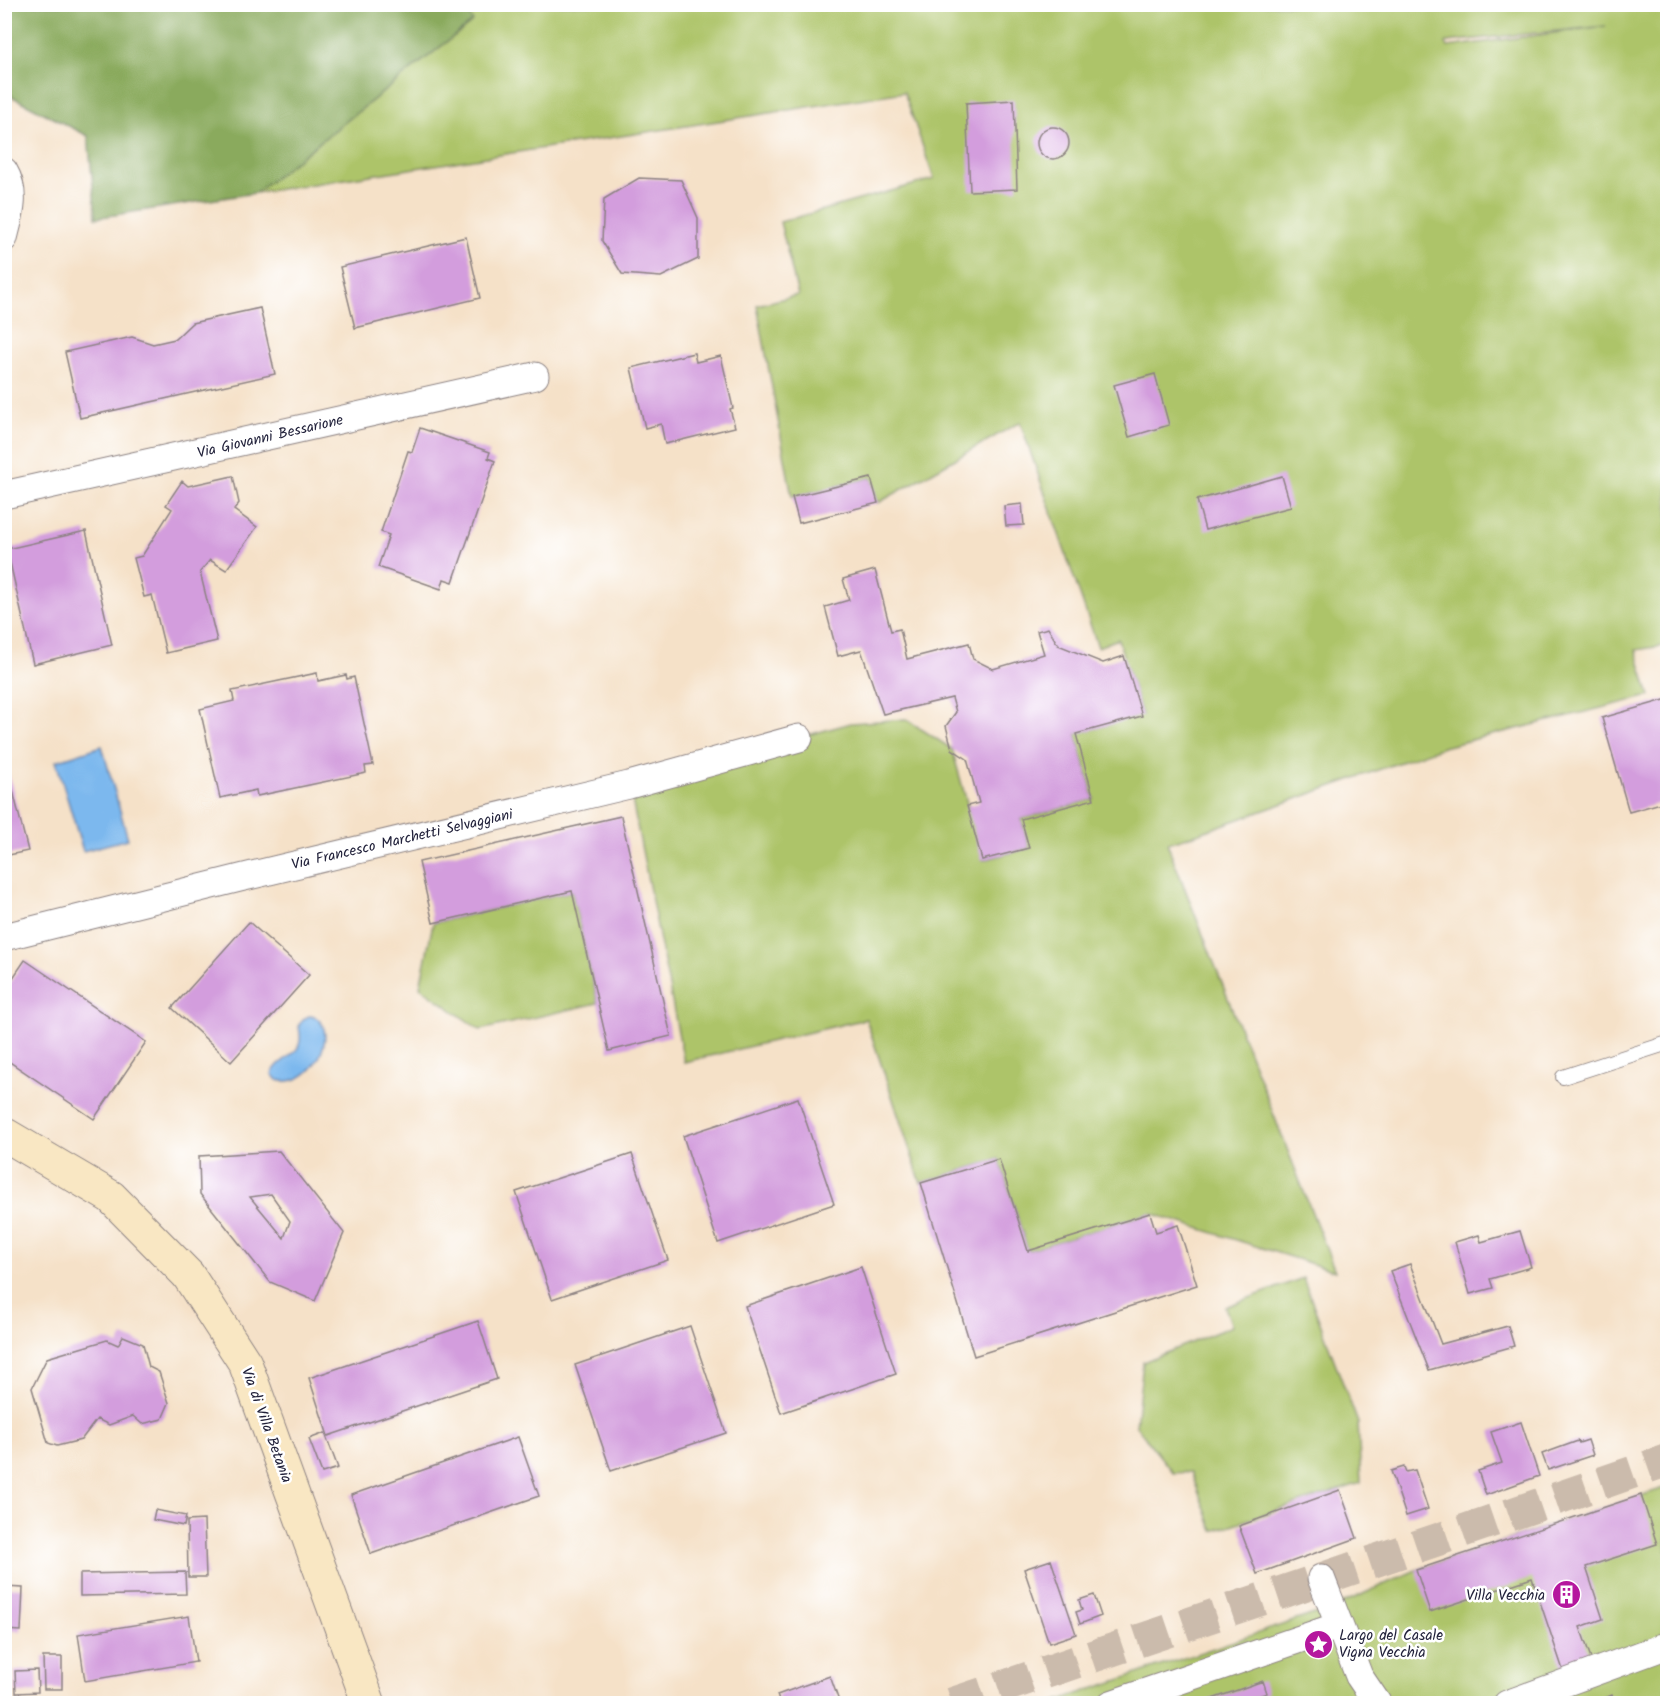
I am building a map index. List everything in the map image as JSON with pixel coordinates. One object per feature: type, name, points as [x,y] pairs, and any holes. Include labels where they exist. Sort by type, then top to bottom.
[{"type":"main road","name":"Via di Villa Betania","points":[[4,1134],[111,1197],[188,1275],[239,1354],[245,1364],[369,1704]]},
{"type":"street","points":[[4,171],[11,186],[12,207],[4,238]]},
{"type":"street","name":"Via Giovanni Bessarione","points":[[4,495],[535,376]]},
{"type":"street","name":"Via Francesco Marchetti Selvaggiani","points":[[4,937],[263,872],[629,785],[799,738]]},
{"type":"street","points":[[1321,1578],[1359,1676],[1378,1704]]},
{"type":"street","points":[[1111,1704],[1335,1617]]},
{"type":"street","points":[[1507,1704],[1668,1645]]},
{"type":"lane","points":[[1563,1077],[1668,1043]]},
{"type":"green space","points":[[5,5],[461,5],[473,21],[255,193],[96,218],[88,136],[5,93]]},
{"type":"green space","points":[[461,5],[1667,5],[1668,645],[1636,650],[1650,696],[1443,747],[1167,843],[1335,1271],[1150,1213],[1028,1251],[999,1159],[921,1183],[866,1019],[684,1062],[629,785],[851,723],[906,719],[952,749],[983,860],[1029,848],[1021,819],[1094,799],[1076,734],[1142,715],[1118,639],[1098,647],[1020,422],[878,503],[871,478],[792,497],[757,305],[798,295],[780,222],[934,179],[904,92],[255,193],[472,22]],"holes":[[[1606,26],[1448,47],[1447,42]]]},
{"type":"green space","points":[[572,891],[598,1003],[480,1030],[420,987],[433,923]]},
{"type":"green space","points":[[1303,1278],[1358,1423],[1361,1483],[1213,1531],[1191,1472],[1173,1473],[1136,1426],[1143,1362],[1232,1326],[1225,1307]]},
{"type":"green space","points":[[1667,1487],[1667,1703],[1048,1704],[1332,1608],[1416,1570]]},
{"type":"water","points":[[102,746],[128,839],[83,851],[56,761]]},
{"type":"water","points":[[309,1016],[319,1020],[324,1028],[321,1053],[304,1075],[292,1080],[277,1080],[272,1074],[278,1065],[299,1046],[299,1025]]},
{"type":"building","points":[[1014,100],[1017,189],[970,191],[966,103]]},
{"type":"building","points":[[1053,127],[1065,131],[1069,143],[1065,155],[1053,159],[1041,155],[1037,143],[1041,131]]},
{"type":"building","points":[[639,178],[681,180],[698,218],[698,259],[661,277],[622,274],[602,241],[604,199]]},
{"type":"building","points":[[466,237],[480,298],[355,328],[340,267]]},
{"type":"building","points":[[260,308],[275,374],[80,418],[65,352],[132,337],[153,344],[175,339],[192,323]]},
{"type":"building","points":[[694,353],[696,362],[721,356],[735,427],[665,444],[661,424],[645,428],[631,368]]},
{"type":"building","points":[[1155,374],[1169,425],[1129,437],[1114,385]]},
{"type":"building","points":[[420,428],[490,452],[488,458],[495,461],[453,582],[444,579],[441,589],[378,567],[389,535],[381,532],[408,451],[412,452]]},
{"type":"building","points":[[233,476],[239,503],[234,510],[257,527],[226,570],[210,560],[200,572],[217,641],[166,653],[152,595],[144,597],[134,558],[142,556],[172,509],[166,505],[182,481],[188,486]]},
{"type":"building","points":[[1282,476],[1291,507],[1205,530],[1197,500]]},
{"type":"building","points":[[871,478],[878,503],[799,523],[792,497]]},
{"type":"building","points":[[1022,504],[1024,525],[1006,526],[1004,506]]},
{"type":"building","points":[[86,531],[112,645],[33,664],[7,549]]},
{"type":"building","points":[[875,570],[891,631],[900,629],[907,659],[969,643],[973,659],[993,669],[1044,654],[1037,631],[1048,628],[1058,645],[1103,663],[1124,656],[1142,716],[1076,734],[1094,799],[1021,819],[1029,848],[982,860],[967,806],[979,803],[967,759],[952,749],[946,726],[956,712],[952,698],[883,714],[861,650],[838,656],[825,607],[849,600],[843,579]]},
{"type":"building","points":[[317,673],[318,681],[346,675],[347,679],[354,677],[373,765],[365,766],[366,773],[257,796],[256,790],[220,798],[200,709],[234,701],[232,691]]},
{"type":"building","points":[[1668,699],[1668,801],[1629,812],[1602,718]]},
{"type":"building","points":[[4,755],[28,851],[4,856]]},
{"type":"building","points":[[621,816],[671,1036],[609,1051],[572,891],[433,923],[419,862]]},
{"type":"building","points":[[249,922],[309,975],[231,1062],[172,1008]]},
{"type":"building","points":[[25,960],[146,1042],[94,1119],[4,1058],[4,991]]},
{"type":"building","points":[[798,1098],[834,1204],[718,1243],[683,1136]]},
{"type":"building","points":[[279,1151],[344,1233],[315,1301],[270,1282],[200,1194],[199,1156]],"holes":[[[271,1194],[290,1221],[284,1238],[250,1197]]]},
{"type":"building","points":[[632,1154],[668,1260],[552,1299],[516,1192]]},
{"type":"building","points":[[999,1159],[1028,1251],[1150,1213],[1156,1232],[1178,1225],[1197,1285],[974,1356],[921,1183]]},
{"type":"building","points":[[1520,1231],[1531,1267],[1490,1279],[1493,1288],[1470,1294],[1455,1242],[1479,1235],[1481,1242]]},
{"type":"building","points":[[1410,1264],[1441,1344],[1508,1326],[1514,1346],[1429,1370],[1390,1271]]},
{"type":"building","points":[[861,1267],[896,1374],[781,1413],[745,1306]]},
{"type":"building","points":[[478,1321],[497,1379],[328,1436],[309,1378]]},
{"type":"building","points":[[690,1326],[726,1433],[611,1471],[575,1365]]},
{"type":"building","points":[[123,1336],[143,1344],[149,1367],[159,1372],[169,1403],[162,1419],[142,1424],[133,1416],[109,1425],[97,1419],[81,1440],[57,1446],[48,1443],[32,1388],[47,1358],[107,1340],[118,1345]]},
{"type":"building","points":[[1521,1422],[1539,1476],[1486,1495],[1478,1471],[1502,1463],[1491,1432]]},
{"type":"building","points":[[325,1433],[338,1468],[322,1473],[309,1439]]},
{"type":"building","points":[[518,1437],[539,1496],[371,1554],[351,1495]]},
{"type":"building","points":[[1588,1440],[1593,1455],[1548,1470],[1542,1454],[1578,1441],[1579,1443]]},
{"type":"building","points":[[1404,1467],[1406,1472],[1415,1470],[1428,1509],[1406,1516],[1391,1471]]},
{"type":"building","points":[[1340,1490],[1357,1538],[1257,1574],[1239,1526]]},
{"type":"building","name":"Villa Vecchia","points":[[1641,1495],[1657,1544],[1586,1567],[1603,1619],[1580,1627],[1592,1661],[1563,1670],[1532,1578],[1430,1612],[1416,1570]]},
{"type":"building","points":[[155,1510],[186,1516],[184,1526],[153,1520]]},
{"type":"building","points":[[204,1520],[206,1577],[188,1577],[187,1521]]},
{"type":"building","points":[[1051,1560],[1076,1634],[1049,1643],[1024,1569]]},
{"type":"building","points":[[185,1572],[186,1594],[80,1596],[80,1574]]},
{"type":"building","points":[[4,1587],[23,1588],[21,1631],[4,1630]]},
{"type":"building","points":[[1094,1595],[1101,1616],[1080,1624],[1076,1612],[1082,1610],[1079,1600]]},
{"type":"building","points":[[189,1616],[196,1662],[85,1681],[78,1634]]},
{"type":"building","points":[[43,1657],[62,1657],[62,1689],[44,1689]]},
{"type":"building","points":[[37,1670],[38,1692],[16,1693],[15,1671]]},
{"type":"building","points":[[830,1676],[840,1704],[780,1704],[777,1695]]},
{"type":"building","points":[[1263,1681],[1267,1693],[1237,1704],[1198,1704]]},
{"type":"building","points":[[1612,1695],[1615,1704],[1592,1704],[1592,1703]]},
{"type":"tunnel","points":[[952,1704],[1668,1460]]},
{"type":"place","name":"Villa Vecchia","points":[[1566,1595]]},
{"type":"place","name":"Largo del Casale Vigna Vecchia","points":[[1318,1644]]}]
